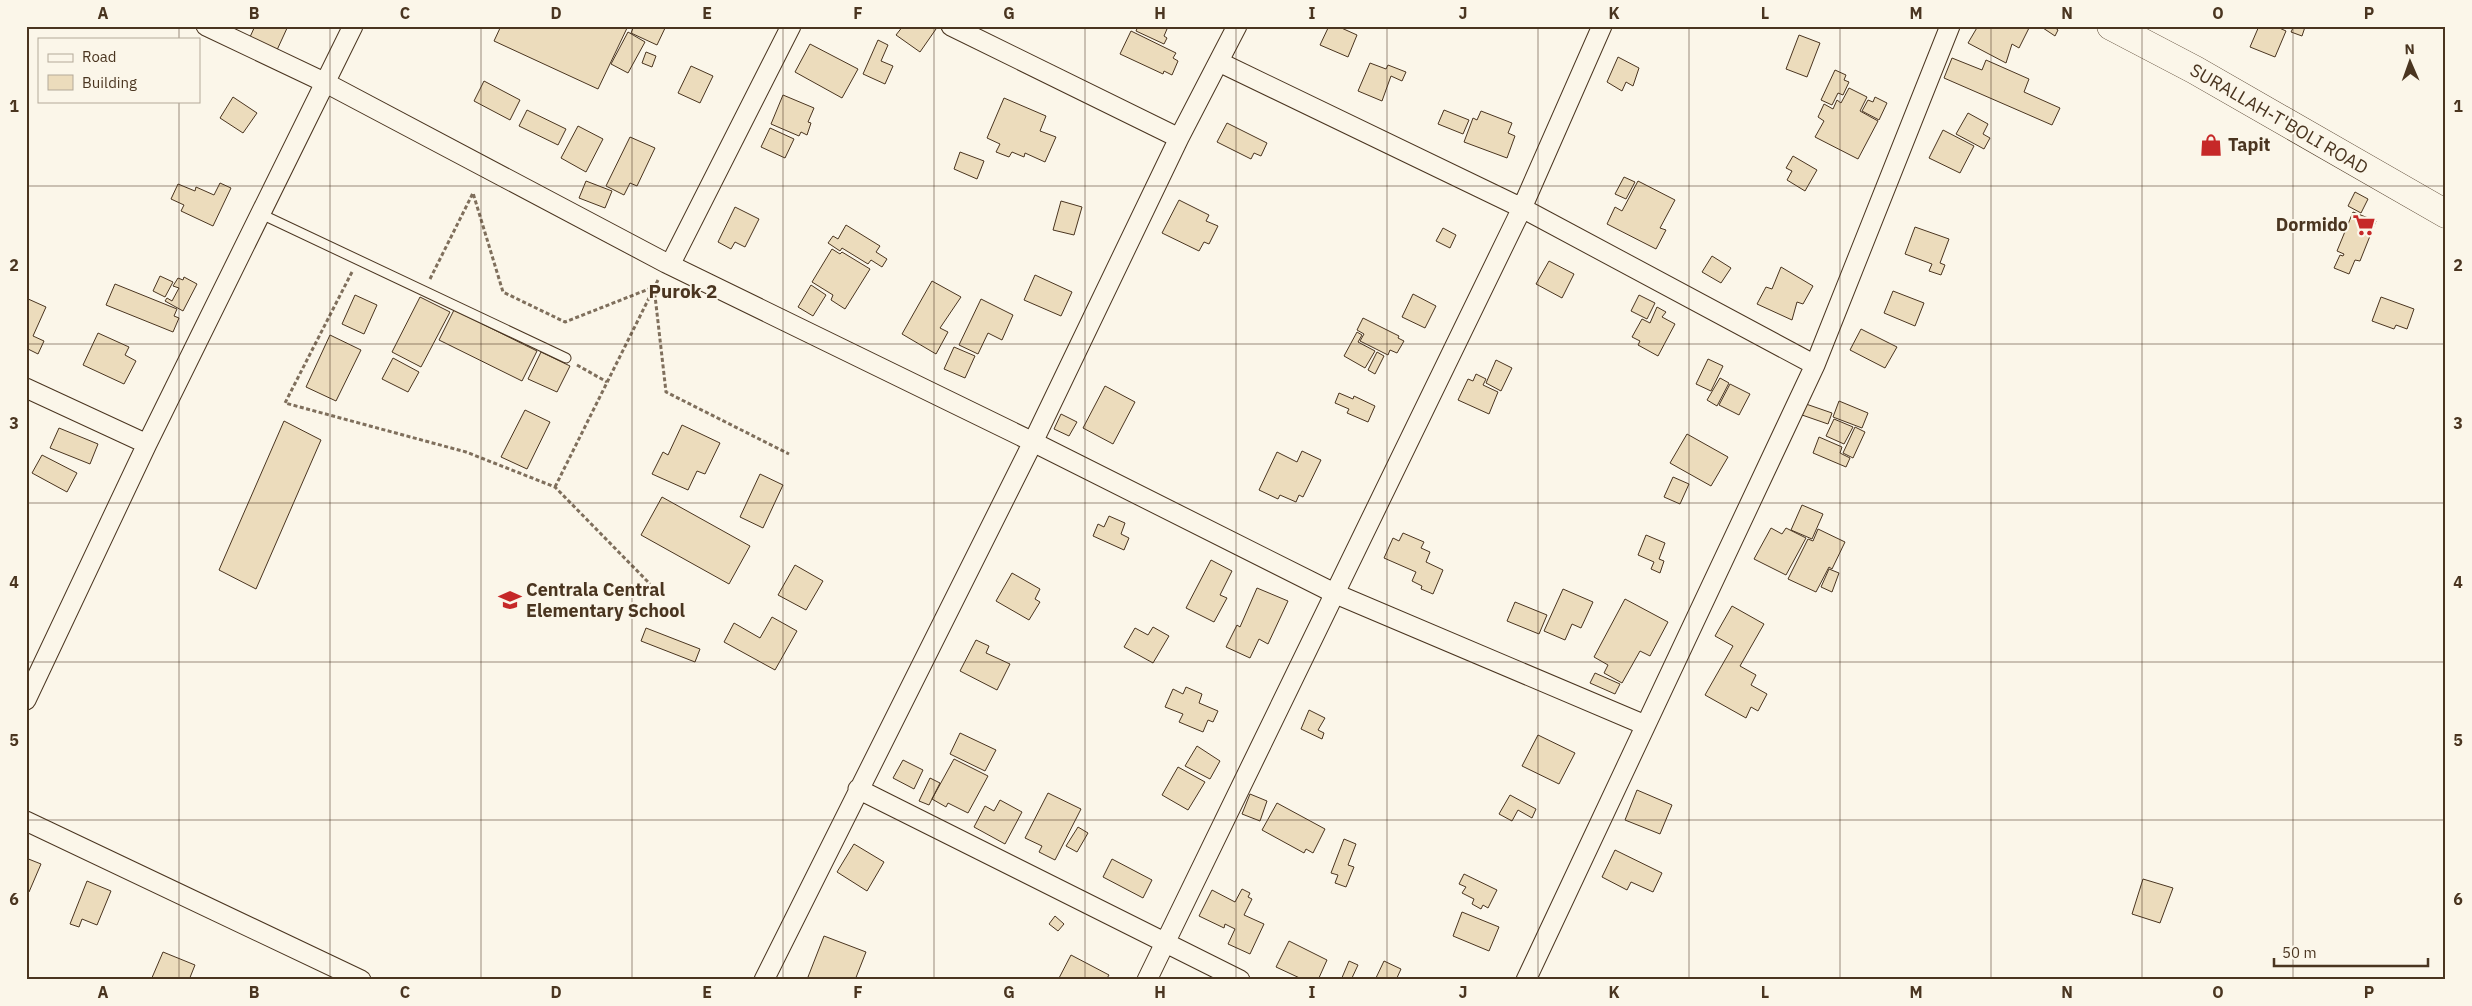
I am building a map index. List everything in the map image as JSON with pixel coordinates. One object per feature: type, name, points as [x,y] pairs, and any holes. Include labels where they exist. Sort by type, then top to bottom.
[{"type":"main road","name":"SURALLAH-T'BOLI ROAD","points":[[2111,26],[2195,70],[2446,214]]},
{"type":"street","points":[[206,26],[326,83],[668,264],[1033,442],[1336,594],[1645,725]]},
{"type":"street","points":[[26,700],[147,444],[353,26]]},
{"type":"street","points":[[668,264],[791,26]]},
{"type":"street","points":[[951,26],[1179,138]]},
{"type":"street","points":[[764,980],[1033,442],[1179,138],[1237,26]]},
{"type":"street","points":[[1147,980],[1522,208],[1602,26]]},
{"type":"street","points":[[1526,980],[1816,365],[1950,26]]},
{"type":"street","points":[[1219,62],[1522,208],[1816,365]]},
{"type":"street","points":[[26,388],[147,444]]},
{"type":"street","points":[[858,789],[1240,980]]},
{"type":"street","points":[[26,821],[331,973],[361,980]]},
{"type":"lane","points":[[261,214],[566,358]]},
{"type":"path","points":[[424,291],[473,193],[504,292],[565,322],[654,287]]},
{"type":"path","points":[[358,260],[285,403],[466,452],[555,487],[650,584]]},
{"type":"path","points":[[555,487],[654,287],[668,264]]},
{"type":"path","points":[[654,287],[666,392],[789,454]]},
{"type":"path","points":[[566,358],[607,382]]},
{"type":"building","points":[[255,26],[288,26],[277,50],[250,37]]},
{"type":"building","points":[[501,26],[628,26],[598,89],[494,41]]},
{"type":"building","points":[[634,26],[666,26],[657,45],[631,33]]},
{"type":"building","points":[[903,26],[933,26],[936,29],[920,52],[896,35]]},
{"type":"building","points":[[1138,26],[1161,26],[1167,29],[1164,36],[1167,38],[1164,44],[1136,31]]},
{"type":"building","points":[[1329,26],[1337,26],[1357,35],[1348,57],[1320,45]]},
{"type":"building","points":[[1978,26],[2026,26],[2029,28],[2019,48],[2012,44],[2006,63],[1968,43]]},
{"type":"building","points":[[2040,26],[2053,26],[2058,30],[2055,36]]},
{"type":"building","points":[[2259,26],[2275,26],[2286,31],[2275,57],[2250,47]]},
{"type":"building","points":[[2294,26],[2305,27],[2302,36],[2291,32]]},
{"type":"building","points":[[1131,31],[1176,53],[1173,58],[1178,61],[1172,75],[1164,71],[1163,74],[1120,54]]},
{"type":"building","points":[[628,32],[645,42],[628,73],[611,64]]},
{"type":"building","points":[[1799,35],[1820,43],[1807,77],[1786,69]]},
{"type":"building","points":[[878,40],[888,45],[881,61],[893,66],[885,84],[863,74]]},
{"type":"building","points":[[810,44],[858,69],[842,98],[795,72]]},
{"type":"building","points":[[646,52],[656,56],[652,67],[642,63]]},
{"type":"building","points":[[1618,57],[1639,68],[1633,86],[1626,82],[1622,91],[1607,82]]},
{"type":"building","points":[[1952,58],[1982,70],[1986,60],[2029,79],[2024,92],[2060,108],[2052,125],[1944,78]]},
{"type":"building","points":[[1370,63],[1386,69],[1388,65],[1406,72],[1402,81],[1391,76],[1382,101],[1358,91]]},
{"type":"building","points":[[691,66],[713,76],[700,103],[678,93]]},
{"type":"building","points":[[1835,70],[1846,75],[1844,80],[1849,82],[1843,95],[1838,93],[1832,105],[1821,100]]},
{"type":"building","points":[[484,81],[520,100],[510,120],[474,101]]},
{"type":"building","points":[[1849,88],[1867,97],[1860,111],[1878,121],[1858,159],[1815,137],[1824,121],[1818,117],[1824,104],[1833,109],[1837,100],[1841,103]]},
{"type":"building","points":[[783,95],[814,108],[808,122],[811,123],[807,135],[801,132],[799,136],[771,124]]},
{"type":"building","points":[[233,97],[257,113],[243,133],[220,118]]},
{"type":"building","points":[[1875,97],[1887,103],[1879,120],[1862,111],[1868,100],[1873,102]]},
{"type":"building","points":[[1004,98],[1046,116],[1040,131],[1056,137],[1045,162],[1025,153],[1024,157],[1012,152],[1009,157],[996,152],[1000,144],[987,138]]},
{"type":"building","points":[[527,110],[566,129],[558,145],[519,126]]},
{"type":"building","points":[[1444,110],[1469,120],[1463,134],[1438,124]]},
{"type":"building","points":[[1481,111],[1512,123],[1508,133],[1515,136],[1507,158],[1464,142],[1473,118],[1477,120]]},
{"type":"building","points":[[1968,113],[1988,124],[1983,134],[1990,138],[1984,149],[1956,134]]},
{"type":"building","points":[[1227,123],[1267,143],[1261,156],[1254,153],[1251,159],[1217,142]]},
{"type":"building","points":[[578,126],[603,139],[586,172],[561,158]]},
{"type":"building","points":[[770,128],[794,139],[785,158],[761,147]]},
{"type":"building","points":[[1943,130],[1974,146],[1960,173],[1929,158]]},
{"type":"building","points":[[630,137],[655,148],[637,186],[630,183],[624,195],[606,186]]},
{"type":"building","points":[[960,152],[984,161],[977,179],[954,169]]},
{"type":"building","points":[[1793,156],[1817,170],[1805,191],[1787,180],[1792,171],[1786,168]]},
{"type":"building","points":[[1624,177],[1635,182],[1626,199],[1615,194]]},
{"type":"building","points":[[586,181],[612,191],[605,208],[579,198]]},
{"type":"building","points":[[1638,181],[1675,200],[1660,228],[1666,230],[1656,249],[1607,224],[1615,207],[1622,211]]},
{"type":"building","points":[[220,183],[231,188],[213,226],[181,211],[184,205],[171,199],[178,184],[195,191],[196,187],[214,195]]},
{"type":"building","points":[[2355,192],[2368,199],[2361,213],[2348,206]]},
{"type":"building","points":[[1179,200],[1209,215],[1206,221],[1218,226],[1209,244],[1204,242],[1199,251],[1162,233]]},
{"type":"building","points":[[1061,201],[1082,207],[1074,235],[1053,230]]},
{"type":"building","points":[[735,207],[759,219],[745,247],[735,242],[731,249],[718,242]]},
{"type":"building","points":[[2353,212],[2376,221],[2360,261],[2355,260],[2349,274],[2334,268],[2340,255],[2343,256],[2344,254],[2337,251]]},
{"type":"building","points":[[846,225],[880,246],[876,252],[887,259],[882,267],[871,260],[868,264],[842,248],[840,251],[828,243],[833,236],[838,239]]},
{"type":"building","points":[[1915,227],[1949,239],[1940,263],[1945,265],[1941,275],[1929,271],[1932,264],[1905,254]]},
{"type":"building","points":[[1443,228],[1456,235],[1450,248],[1436,241]]},
{"type":"building","points":[[832,249],[840,254],[842,252],[870,269],[845,309],[831,300],[833,295],[812,282]]},
{"type":"building","points":[[1712,256],[1731,268],[1721,283],[1702,272]]},
{"type":"building","points":[[1549,261],[1574,274],[1562,298],[1536,284]]},
{"type":"building","points":[[1781,267],[1813,286],[1803,304],[1797,302],[1792,320],[1757,304],[1766,287],[1772,289]]},
{"type":"building","points":[[1035,275],[1072,292],[1061,316],[1024,300]]},
{"type":"building","points":[[160,276],[173,282],[165,297],[153,291]]},
{"type":"building","points":[[184,277],[197,284],[183,311],[165,301],[167,298],[172,301],[179,288],[173,286],[178,278],[183,280]]},
{"type":"building","points":[[932,281],[961,297],[940,328],[948,332],[936,354],[902,334]]},
{"type":"building","points":[[115,284],[177,309],[174,316],[179,318],[173,332],[106,305]]},
{"type":"building","points":[[811,285],[826,295],[813,316],[798,307]]},
{"type":"building","points":[[1893,291],[1924,303],[1915,326],[1884,313]]},
{"type":"building","points":[[1413,294],[1436,306],[1425,328],[1402,317]]},
{"type":"building","points":[[355,295],[377,305],[364,334],[342,324]]},
{"type":"building","points":[[1639,295],[1655,303],[1647,319],[1631,311]]},
{"type":"building","points":[[420,297],[450,312],[421,367],[392,352]]},
{"type":"building","points":[[2381,297],[2414,309],[2407,329],[2396,325],[2394,329],[2372,321]]},
{"type":"building","points":[[26,298],[46,307],[33,336],[44,341],[38,354],[26,348]]},
{"type":"building","points":[[981,299],[1013,315],[1002,340],[988,333],[978,354],[959,345]]},
{"type":"building","points":[[1657,307],[1666,312],[1662,317],[1675,324],[1658,356],[1638,345],[1640,341],[1632,337],[1642,319],[1650,323]]},
{"type":"building","points":[[454,310],[537,351],[522,381],[439,340]]},
{"type":"building","points":[[1363,318],[1399,336],[1398,338],[1404,341],[1397,353],[1390,350],[1388,355],[1360,341],[1364,334],[1357,330]]},
{"type":"building","points":[[1861,329],[1897,347],[1885,368],[1850,350]]},
{"type":"building","points":[[1357,332],[1362,335],[1358,342],[1375,351],[1365,368],[1344,356]]},
{"type":"building","points":[[98,333],[129,347],[125,355],[136,361],[124,384],[83,365]]},
{"type":"building","points":[[330,335],[361,350],[336,401],[306,387]]},
{"type":"building","points":[[954,347],[975,356],[965,378],[944,369]]},
{"type":"building","points":[[541,352],[570,366],[557,392],[528,379]]},
{"type":"building","points":[[1377,352],[1384,356],[1375,374],[1368,370]]},
{"type":"building","points":[[393,358],[419,372],[408,392],[382,379]]},
{"type":"building","points":[[1708,359],[1723,366],[1711,391],[1696,384]]},
{"type":"building","points":[[1496,360],[1512,368],[1501,391],[1486,383]]},
{"type":"building","points":[[1476,374],[1486,379],[1483,385],[1498,392],[1489,414],[1458,400],[1468,379],[1473,381]]},
{"type":"building","points":[[1720,378],[1729,383],[1717,406],[1707,400]]},
{"type":"building","points":[[1730,384],[1750,394],[1739,415],[1719,405]]},
{"type":"building","points":[[1105,386],[1135,402],[1113,444],[1083,428]]},
{"type":"building","points":[[1339,393],[1353,399],[1354,396],[1375,406],[1368,422],[1347,413],[1349,409],[1335,403]]},
{"type":"building","points":[[1839,401],[1868,413],[1862,428],[1833,417]]},
{"type":"building","points":[[1806,404],[1832,413],[1828,424],[1802,415]]},
{"type":"building","points":[[525,410],[550,422],[527,469],[501,457]]},
{"type":"building","points":[[1061,414],[1077,422],[1069,436],[1054,429]]},
{"type":"building","points":[[1834,419],[1853,427],[1844,444],[1826,436]]},
{"type":"building","points":[[284,421],[321,440],[256,589],[219,570]]},
{"type":"building","points":[[682,425],[720,443],[705,474],[697,471],[688,490],[652,474],[663,452],[668,455]]},
{"type":"building","points":[[1855,427],[1865,432],[1853,458],[1843,453]]},
{"type":"building","points":[[59,428],[98,444],[90,464],[50,448]]},
{"type":"building","points":[[1687,434],[1728,457],[1711,486],[1670,463]]},
{"type":"building","points":[[1819,437],[1842,447],[1840,453],[1850,458],[1846,467],[1813,453]]},
{"type":"building","points":[[1302,451],[1321,460],[1303,497],[1299,495],[1296,502],[1280,495],[1278,499],[1259,490],[1277,452],[1297,462]]},
{"type":"building","points":[[42,455],[77,473],[67,492],[32,473]]},
{"type":"building","points":[[760,474],[783,485],[763,528],[740,517]]},
{"type":"building","points":[[1673,477],[1689,484],[1680,504],[1664,497]]},
{"type":"building","points":[[662,497],[750,546],[729,584],[641,535]]},
{"type":"building","points":[[1802,505],[1823,514],[1812,539],[1791,530]]},
{"type":"building","points":[[1109,516],[1125,523],[1121,534],[1129,538],[1124,550],[1093,536],[1098,524],[1104,527]]},
{"type":"building","points":[[1771,528],[1782,534],[1786,528],[1806,538],[1786,575],[1754,559]]},
{"type":"building","points":[[1818,529],[1845,542],[1832,569],[1829,567],[1816,592],[1788,579],[1808,539],[1813,541]]},
{"type":"building","points":[[1403,533],[1424,542],[1421,548],[1430,552],[1426,562],[1443,570],[1433,594],[1421,589],[1422,586],[1412,581],[1416,572],[1384,558],[1393,538],[1399,541]]},
{"type":"building","points":[[1646,535],[1665,543],[1659,559],[1664,561],[1660,573],[1651,569],[1654,562],[1638,555]]},
{"type":"building","points":[[1211,560],[1232,571],[1220,595],[1227,598],[1214,622],[1186,608]]},
{"type":"building","points":[[795,565],[823,581],[806,610],[778,595]]},
{"type":"building","points":[[1829,569],[1839,573],[1832,592],[1821,587]]},
{"type":"building","points":[[1012,573],[1040,589],[1035,599],[1040,602],[1029,620],[996,601]]},
{"type":"building","points":[[1257,588],[1288,601],[1268,644],[1259,639],[1250,658],[1226,647],[1237,625],[1240,627]]},
{"type":"building","points":[[1563,589],[1593,602],[1581,628],[1572,624],[1565,640],[1544,631]]},
{"type":"building","points":[[1625,599],[1668,622],[1650,656],[1640,651],[1622,683],[1604,673],[1608,665],[1594,657]]},
{"type":"building","points":[[1515,602],[1547,615],[1539,634],[1507,621]]},
{"type":"building","points":[[1732,606],[1764,624],[1740,666],[1756,675],[1751,685],[1767,694],[1758,711],[1751,707],[1746,718],[1705,695],[1733,646],[1715,636]]},
{"type":"building","points":[[772,617],[797,631],[775,670],[724,642],[734,623],[760,638]]},
{"type":"building","points":[[1153,627],[1169,636],[1153,663],[1124,647],[1135,628],[1148,635]]},
{"type":"building","points":[[646,628],[700,649],[695,662],[641,641]]},
{"type":"building","points":[[976,640],[989,646],[986,653],[1010,664],[997,690],[960,671]]},
{"type":"building","points":[[1595,673],[1620,684],[1615,694],[1590,683]]},
{"type":"building","points":[[1186,687],[1202,694],[1199,703],[1218,711],[1213,722],[1208,720],[1203,732],[1179,722],[1183,714],[1165,707],[1173,689],[1183,694]]},
{"type":"building","points":[[1309,710],[1325,718],[1318,730],[1324,733],[1322,739],[1301,729]]},
{"type":"building","points":[[960,733],[996,750],[985,771],[950,754]]},
{"type":"building","points":[[1538,735],[1575,753],[1559,784],[1522,766]]},
{"type":"building","points":[[1197,746],[1220,761],[1210,779],[1185,766]]},
{"type":"building","points":[[954,759],[988,776],[968,813],[948,803],[946,807],[932,799]]},
{"type":"building","points":[[903,760],[923,770],[914,789],[893,778]]},
{"type":"building","points":[[1178,767],[1205,782],[1188,810],[1162,795]]},
{"type":"building","points":[[930,778],[940,783],[929,805],[919,801]]},
{"type":"building","points":[[1637,790],[1672,805],[1660,834],[1625,820]]},
{"type":"building","points":[[1048,793],[1081,809],[1055,860],[1039,852],[1042,846],[1025,838]]},
{"type":"building","points":[[1250,794],[1267,801],[1260,821],[1242,814]]},
{"type":"building","points":[[1510,795],[1536,809],[1532,818],[1518,810],[1512,821],[1499,814]]},
{"type":"building","points":[[1000,800],[1022,812],[1005,844],[974,827],[985,806],[994,811]]},
{"type":"building","points":[[1277,803],[1325,829],[1313,853],[1306,849],[1304,853],[1262,830]]},
{"type":"building","points":[[1078,827],[1088,833],[1077,852],[1066,846]]},
{"type":"building","points":[[1344,839],[1356,844],[1348,865],[1354,867],[1346,887],[1335,883],[1338,875],[1331,873]]},
{"type":"building","points":[[854,844],[884,862],[867,891],[837,872]]},
{"type":"building","points":[[1615,850],[1662,873],[1653,892],[1631,882],[1627,890],[1602,877]]},
{"type":"building","points":[[26,858],[41,864],[29,892],[26,891]]},
{"type":"building","points":[[1112,859],[1152,880],[1143,898],[1103,877]]},
{"type":"building","points":[[1464,874],[1497,890],[1488,908],[1483,905],[1481,909],[1472,904],[1474,899],[1462,893],[1466,887],[1459,884]]},
{"type":"building","points":[[2143,879],[2173,888],[2160,923],[2132,914]]},
{"type":"building","points":[[87,881],[111,891],[97,925],[82,919],[79,927],[70,924]]},
{"type":"building","points":[[1242,889],[1250,893],[1248,897],[1252,899],[1244,915],[1264,924],[1250,954],[1228,944],[1235,929],[1225,924],[1224,928],[1199,916],[1212,890],[1235,902]]},
{"type":"building","points":[[1462,912],[1499,927],[1489,951],[1453,936]]},
{"type":"building","points":[[1055,916],[1064,924],[1058,931],[1049,924]]},
{"type":"building","points":[[824,936],[866,952],[855,980],[816,980],[808,977]]},
{"type":"building","points":[[1289,941],[1327,960],[1318,980],[1304,980],[1276,967]]},
{"type":"building","points":[[163,952],[195,965],[189,980],[151,980]]},
{"type":"building","points":[[1071,955],[1109,975],[1106,980],[1058,980]]},
{"type":"building","points":[[1349,961],[1358,965],[1351,980],[1341,980]]},
{"type":"building","points":[[1384,961],[1401,969],[1396,980],[1375,980]]},
{"type":"place","name":"Tapit","points":[[2211,145]]},
{"type":"place","name":"Dormido","points":[[2364,225]]},
{"type":"place","name":"Centrala Central Elementary School","points":[[510,600]]},
{"type":"district","name":"Purok 2","points":[[683,291]]}]
